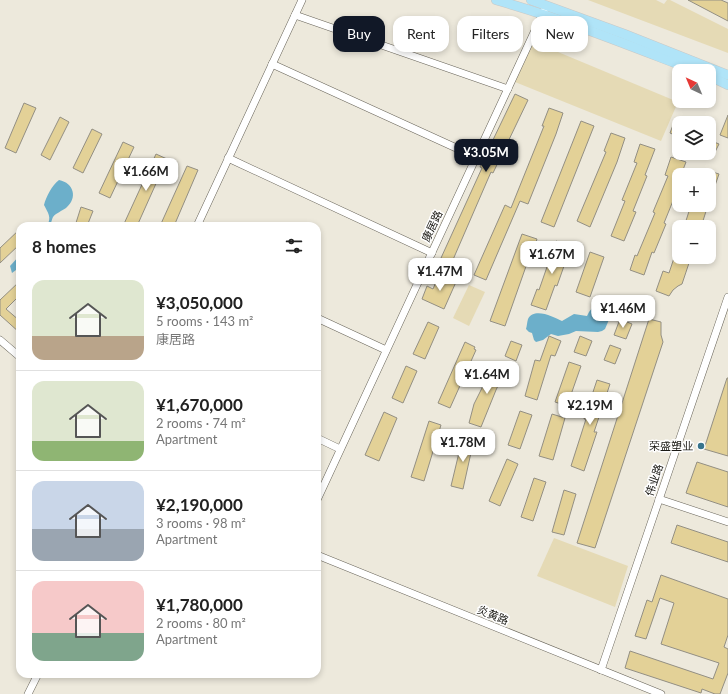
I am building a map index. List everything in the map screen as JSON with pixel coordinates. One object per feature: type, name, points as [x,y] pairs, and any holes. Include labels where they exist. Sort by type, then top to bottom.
[{"type":"main road","points":[[496,0],[543,14],[678,64]]},
{"type":"main road","points":[[531,0],[679,55],[728,75]]},
{"type":"main road","points":[[716,79],[728,85]]},
{"type":"street","points":[[199,222],[302,0]]},
{"type":"street","name":"康居路","points":[[321,491],[546,5]]},
{"type":"street","points":[[295,15],[508,89]]},
{"type":"street","points":[[272,64],[476,157]]},
{"type":"street","points":[[228,158],[432,253]]},
{"type":"street","name":"伟业路","points":[[601,670],[728,297]]},
{"type":"street","points":[[321,320],[386,350]]},
{"type":"street","points":[[0,340],[16,354]]},
{"type":"street","points":[[321,440],[340,450]]},
{"type":"street","points":[[659,499],[728,522]]},
{"type":"street","name":"炎黄路","points":[[321,557],[661,694]]},
{"type":"street","points":[[28,694],[36,678]]},
{"type":"shaded area","points":[[588,0],[656,0],[664,4],[667,0],[670,0],[728,29],[728,53]]},
{"type":"shaded area","points":[[531,48],[531,52],[558,52],[672,100],[672,108],[675,108],[661,141],[515,82]]},
{"type":"shaded area","points":[[469,285],[485,292],[469,326],[453,318]]},
{"type":"shaded area","points":[[554,538],[628,566],[615,607],[537,576]]},
{"type":"water","points":[[59,180],[68,184],[73,191],[73,196],[70,204],[57,213],[53,217],[51,222],[48,222],[48,213],[44,205],[46,198]]},
{"type":"water","points":[[16,259],[16,270],[12,273],[10,266]]},
{"type":"water","points":[[593,307],[611,311],[605,329],[602,331],[576,331],[558,336],[551,334],[543,340],[536,342],[532,333],[526,329],[528,319],[531,315],[539,313],[562,321],[574,314],[587,316]]},
{"type":"building","points":[[688,0],[721,0],[728,3],[728,21]]},
{"type":"building","points":[[515,94],[528,100],[493,173],[491,172],[452,262],[441,258],[482,168],[480,167]]},
{"type":"building","points":[[24,103],[36,108],[16,153],[5,148]]},
{"type":"building","points":[[549,108],[563,113],[556,134],[528,204],[520,201],[486,280],[474,275],[505,205],[511,208],[544,126],[542,126]]},
{"type":"building","points":[[728,115],[728,138],[720,135]]},
{"type":"building","points":[[60,117],[69,122],[50,160],[41,155]]},
{"type":"building","points":[[581,121],[594,126],[554,227],[541,222]]},
{"type":"building","points":[[92,129],[102,134],[83,173],[73,168]]},
{"type":"building","points":[[611,133],[625,138],[617,162],[590,227],[577,221],[606,152],[604,151]]},
{"type":"building","points":[[123,142],[134,147],[110,198],[99,193]]},
{"type":"building","points":[[716,143],[719,144],[716,150]]},
{"type":"building","points":[[640,144],[655,149],[645,175],[647,176],[633,211],[636,212],[624,241],[611,236],[625,201],[622,200],[637,163],[634,162]]},
{"type":"building","points":[[156,154],[167,159],[139,222],[125,222]]},
{"type":"building","points":[[671,157],[672,160],[686,162],[684,168],[672,168],[672,203],[664,223],[666,224],[654,253],[652,252],[644,275],[630,270],[635,255],[637,256],[655,213],[653,212],[668,176],[665,175]]},
{"type":"building","points":[[187,166],[198,170],[176,222],[162,222]]},
{"type":"building","points":[[716,173],[719,174],[716,183]]},
{"type":"building","points":[[81,207],[93,211],[89,222],[76,222]]},
{"type":"building","points":[[689,212],[706,212],[703,220],[686,220]]},
{"type":"building","points":[[16,233],[16,248],[0,263],[0,248]]},
{"type":"building","points":[[522,234],[537,239],[505,326],[490,321]]},
{"type":"building","points":[[556,241],[571,246],[557,286],[555,285],[546,310],[531,305],[537,289],[539,290]]},
{"type":"building","points":[[590,252],[604,257],[590,297],[576,292]]},
{"type":"building","points":[[672,264],[689,264],[682,284],[673,290],[669,296],[656,291],[663,271],[669,273]]},
{"type":"building","points":[[439,275],[456,282],[444,309],[422,299],[427,286],[433,289]]},
{"type":"building","points":[[16,285],[16,299],[6,309],[16,318],[16,329],[0,315],[0,300]]},
{"type":"building","points":[[620,319],[632,324],[626,339],[614,335]]},
{"type":"building","points":[[649,319],[661,322],[661,335],[663,342],[595,548],[577,543]]},
{"type":"building","points":[[428,322],[439,327],[425,359],[413,354]]},
{"type":"building","points":[[549,336],[561,341],[555,356],[551,355],[537,400],[525,396],[535,360],[540,361]]},
{"type":"building","points":[[580,336],[592,341],[586,356],[574,352]]},
{"type":"building","points":[[511,341],[522,345],[516,361],[505,356]]},
{"type":"building","points":[[465,342],[475,347],[474,349],[476,350],[450,408],[438,403]]},
{"type":"building","points":[[610,345],[621,349],[615,364],[604,360]]},
{"type":"building","points":[[495,362],[506,369],[481,427],[469,423],[474,404]]},
{"type":"building","points":[[569,362],[581,366],[567,406],[555,402]]},
{"type":"building","points":[[406,366],[417,371],[403,403],[392,398]]},
{"type":"building","points":[[728,378],[728,456],[704,449]]},
{"type":"building","points":[[597,380],[610,384],[594,432],[597,432],[584,471],[571,466]]},
{"type":"building","points":[[520,411],[532,415],[520,449],[508,445]]},
{"type":"building","points":[[384,412],[397,418],[379,461],[365,455]]},
{"type":"building","points":[[552,414],[565,418],[553,460],[539,456]]},
{"type":"building","points":[[429,421],[441,425],[424,481],[411,477]]},
{"type":"building","points":[[463,436],[474,439],[463,489],[451,486]]},
{"type":"building","points":[[507,459],[518,464],[500,506],[489,501]]},
{"type":"building","points":[[697,462],[728,472],[728,507],[686,493]]},
{"type":"building","points":[[534,478],[546,482],[533,521],[521,517]]},
{"type":"building","points":[[564,490],[576,494],[564,535],[552,532]]},
{"type":"building","points":[[677,525],[728,542],[728,562],[671,543]]},
{"type":"building","points":[[661,575],[728,599],[728,635],[724,647],[728,649],[728,673],[720,694],[715,694],[702,689],[701,693],[625,668],[630,651],[713,679],[719,663],[661,644],[674,603],[660,598],[646,639],[635,636],[647,600],[652,602]]},
{"type":"place","name":"荣盛塑业","points":[[701,446]]}]
